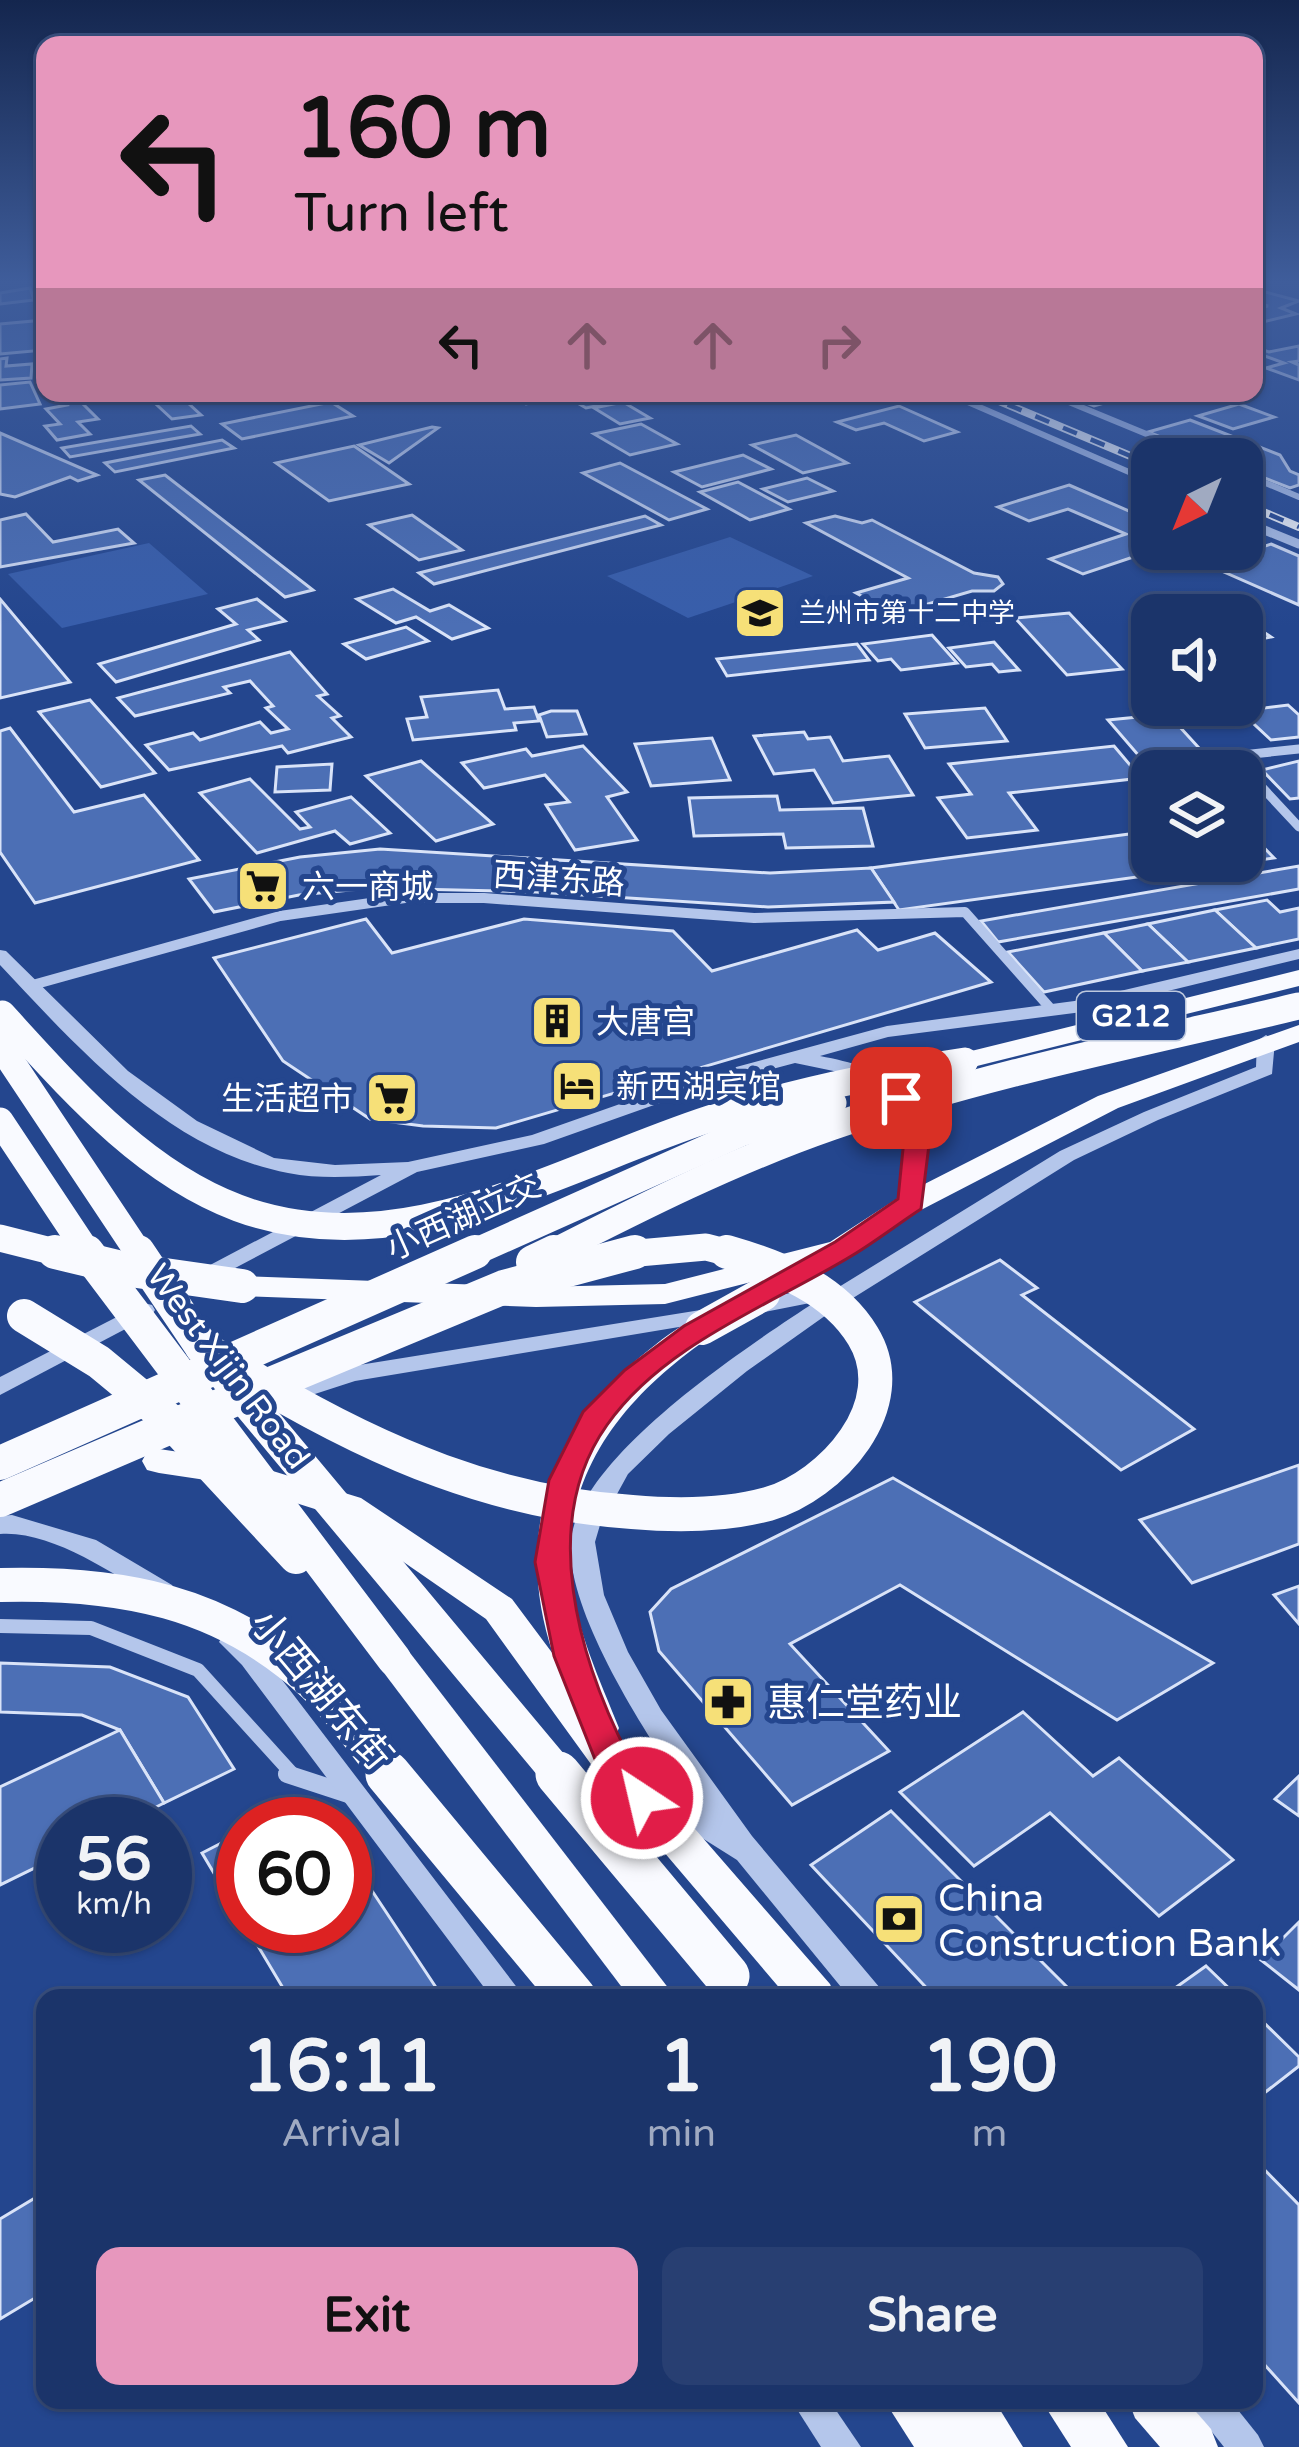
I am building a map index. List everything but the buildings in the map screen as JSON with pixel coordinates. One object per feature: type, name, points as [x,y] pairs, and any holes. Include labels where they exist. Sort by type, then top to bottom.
[{"type":"main road","name":"G212","points":[[965,1061],[1299,978]]},
{"type":"main road","points":[[410,1324],[639,1209],[830,1128],[990,1082],[1299,1006]]},
{"type":"main road","points":[[1,1012],[105,1120],[205,1191],[272,1218],[346,1227],[458,1214],[641,1142],[772,1099],[965,1061]]},
{"type":"main road","points":[[615,1767],[571,1656],[551,1562],[565,1480],[594,1420],[635,1378],[702,1328],[845,1248],[911,1203],[1108,1102],[1266,1041],[1299,1033]]},
{"type":"main road","points":[[0,1045],[202,1347],[736,1987]]},
{"type":"main road","name":"小西湖立交","points":[[0,1463],[741,1132],[965,1061]]},
{"type":"main road","name":"West Xijin Road","points":[[0,1121],[73,1233],[394,1659]]},
{"type":"main road","points":[[0,1238],[130,1270],[242,1286],[608,1297],[665,1294],[845,1248]]},
{"type":"main road","points":[[0,1497],[410,1324],[577,1264],[708,1247],[810,1283],[866,1340],[873,1380],[867,1420],[845,1455],[801,1491],[764,1504],[684,1514],[590,1512],[446,1480],[314,1416],[202,1347]]},
{"type":"main road","points":[[0,1306],[99,1362],[168,1419],[394,1659],[648,1989]]},
{"type":"main road","points":[[0,1439],[240,1473],[349,1507],[443,1568],[499,1609],[615,1767],[807,1989]]},
{"type":"main road","points":[[0,1585],[79,1583],[166,1598],[243,1635],[296,1672],[314,1685],[567,1989]]},
{"type":"main road","points":[[916,2409],[946,2447]]},
{"type":"main road","points":[[971,2409],[998,2447]]},
{"type":"main road","points":[[1073,2409],[1103,2447]]},
{"type":"main road","points":[[1161,2409],[1193,2447]]},
{"type":"street","points":[[968,402],[1131,473]]},
{"type":"street","points":[[1068,402],[1156,438]]},
{"type":"street","points":[[1263,482],[1299,497]]},
{"type":"street","points":[[1263,529],[1299,544]]},
{"type":"street","points":[[1299,749],[1233,756],[1299,827]]},
{"type":"street","name":"西津东路","points":[[29,986],[365,901],[483,899],[686,916],[965,912],[1051,1010]]},
{"type":"street","points":[[0,955],[93,1054],[188,1124],[269,1162],[339,1172],[411,1167],[537,1140],[695,1084],[887,1032],[1051,1010],[1299,954]]},
{"type":"street","points":[[861,1989],[752,1859],[650,1716],[592,1600],[582,1538],[619,1466],[701,1397],[849,1288],[1042,1169],[1264,1070],[1266,1041]]},
{"type":"street","points":[[785,1059],[830,1061],[869,1075],[901,1098],[913,1120],[911,1203]]},
{"type":"street","points":[[0,1387],[411,1167]]},
{"type":"street","points":[[0,1497],[353,1374],[611,1335],[849,1288]]},
{"type":"street","name":"小西湖东街","points":[[0,1525],[12,1524],[87,1546],[196,1611],[251,1658],[357,1797]]},
{"type":"street","points":[[0,1626],[91,1628],[198,1670],[288,1775],[355,1797]]},
{"type":"street","points":[[615,1767],[752,1859]]},
{"type":"street","name":"小西湖东街","points":[[372,1816],[503,1989]]},
{"type":"street","points":[[815,2409],[843,2447]]},
{"type":"street","points":[[1215,2409],[1246,2447]]},
{"type":"shaded area","points":[[730,537],[813,576],[688,618],[607,576]]},
{"type":"shaded area","points":[[149,543],[208,594],[62,628],[8,574]]},
{"type":"railway","points":[[1002,402],[1131,456]]},
{"type":"railway","points":[[1263,512],[1299,527]]},
{"type":"place","name":"兰州市第十二中学","points":[[760,613]]},
{"type":"place","name":"六一商城","points":[[263,886]]},
{"type":"place","name":"大唐宫","points":[[557,1021]]},
{"type":"place","name":"新西湖宾馆","points":[[577,1086]]},
{"type":"place","name":"生活超市","points":[[392,1098]]},
{"type":"place","name":"惠仁堂药业","points":[[728,1702]]},
{"type":"place","name":"China Construction Bank","points":[[899,1919]]},
{"type":"route","points":[[642,1798],[615,1767],[571,1656],[551,1562],[565,1480],[594,1420],[635,1378],[694,1333],[845,1248],[911,1203],[918,1129],[901,1098]]}]
